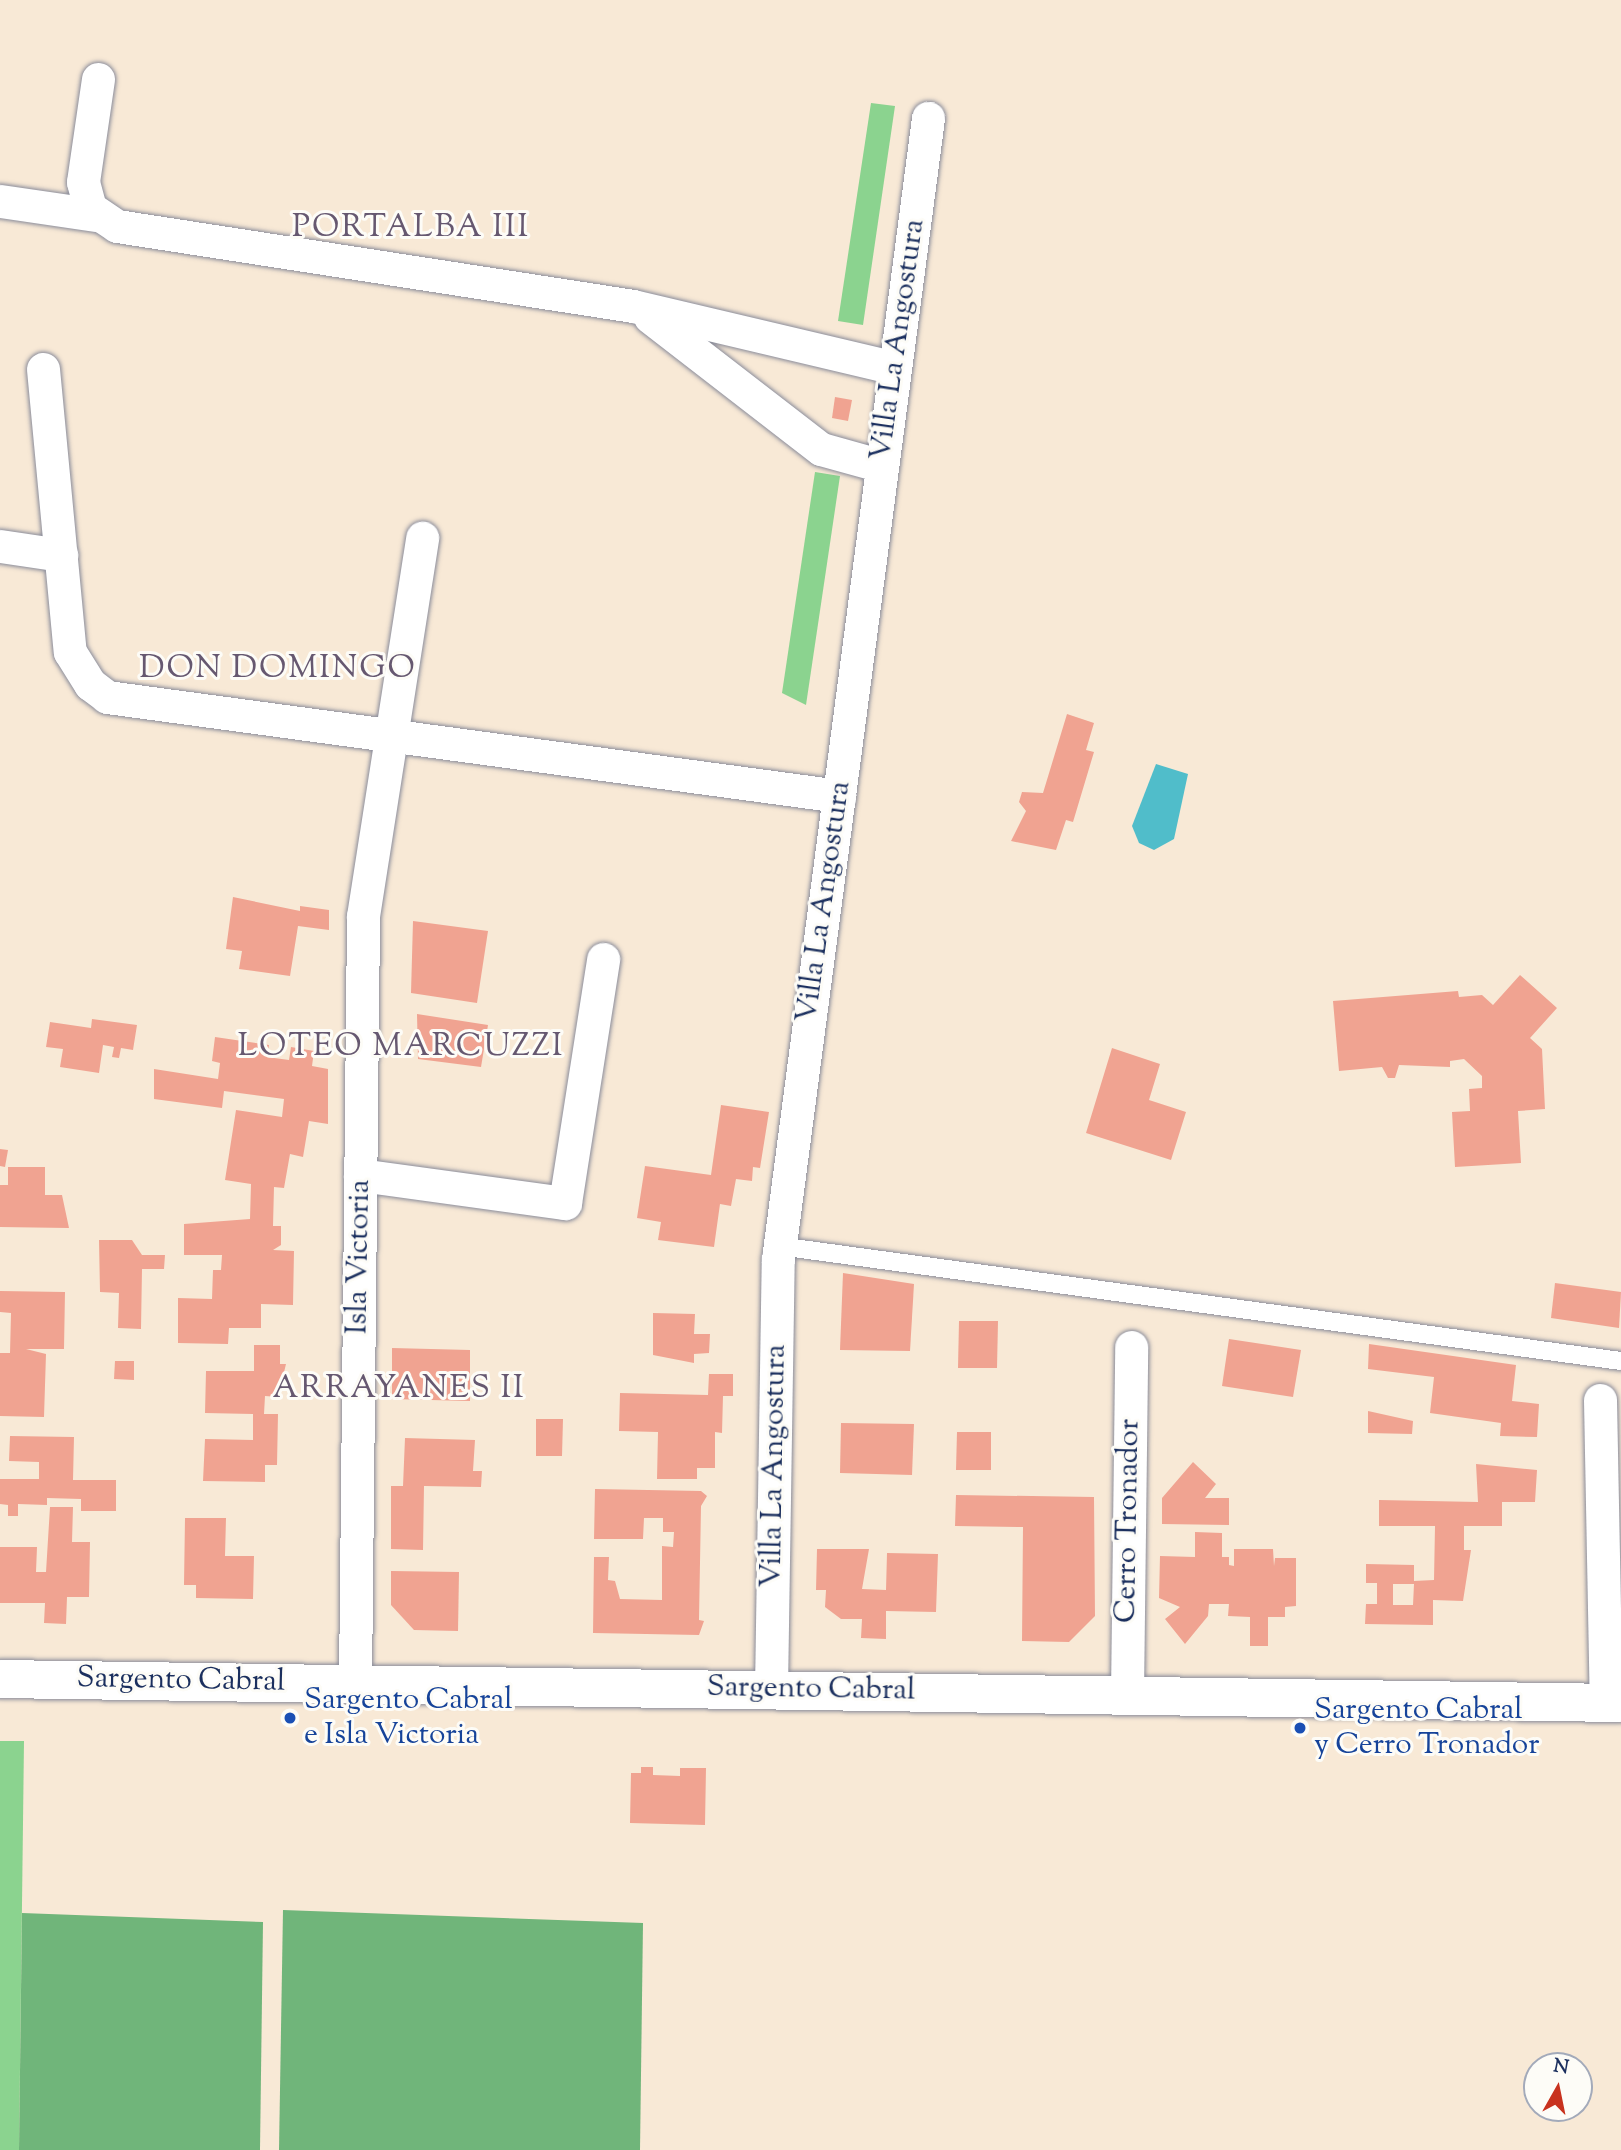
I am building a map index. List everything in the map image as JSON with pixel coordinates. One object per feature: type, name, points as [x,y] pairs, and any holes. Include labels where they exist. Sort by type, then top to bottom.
[{"type":"main road","name":"Sargento Cabral","points":[[0,1679],[1614,1703]]},
{"type":"street","points":[[96,215],[83,182],[98,79]]},
{"type":"street","name":"Villa La Angostura","points":[[771,1689],[779,1246],[928,118]]},
{"type":"street","points":[[0,201],[96,215],[131,229],[633,306],[895,368]]},
{"type":"street","points":[[633,306],[821,449],[882,466]]},
{"type":"street","points":[[43,369],[70,652],[90,684],[107,697],[391,738],[839,796]]},
{"type":"street","name":"Isla Victoria","points":[[355,1683],[363,916],[422,538]]},
{"type":"street","points":[[0,546],[61,555]]},
{"type":"street","points":[[360,1175],[565,1203],[603,959]]},
{"type":"street","name":"Cerro Tronador","points":[[1128,1694],[1131,1347]]},
{"type":"street","points":[[1600,1400],[1614,1703]]},
{"type":"lane","points":[[779,1246],[1621,1361]]},
{"type":"green space","points":[[871,103],[895,106],[863,325],[838,321]]},
{"type":"green space","points":[[815,472],[840,476],[806,705],[782,693]]},
{"type":"green space","points":[[0,1741],[24,1741],[19,2150],[0,2150]]},
{"type":"green space","points":[[283,1910],[643,1923],[640,2150],[279,2150]]},
{"type":"green space","points":[[22,1913],[263,1922],[260,2150],[19,2150]]},
{"type":"water","points":[[1156,764],[1188,774],[1174,839],[1154,850],[1139,843],[1132,826]]},
{"type":"building","points":[[835,397],[852,400],[848,421],[832,418]]},
{"type":"building","points":[[1067,714],[1094,723],[1086,750],[1094,752],[1073,822],[1066,820],[1056,850],[1011,841],[1026,811],[1019,802],[1022,792],[1043,793]]},
{"type":"building","points":[[233,897],[300,911],[300,906],[329,910],[329,930],[298,926],[290,976],[239,969],[242,951],[226,949]]},
{"type":"building","points":[[413,921],[488,931],[477,1003],[411,993]]},
{"type":"building","points":[[1520,975],[1557,1008],[1530,1038],[1542,1049],[1545,1109],[1518,1111],[1521,1163],[1455,1167],[1452,1112],[1470,1111],[1469,1089],[1482,1088],[1482,1076],[1464,1059],[1450,1061],[1450,1067],[1399,1065],[1395,1078],[1388,1078],[1382,1067],[1339,1071],[1333,1001],[1458,991],[1459,997],[1482,995],[1493,1005]]},
{"type":"building","points":[[417,1014],[488,1025],[481,1067],[418,1059]]},
{"type":"building","points":[[92,1019],[137,1025],[133,1050],[121,1048],[119,1058],[112,1057],[114,1047],[103,1045],[99,1073],[60,1067],[63,1049],[46,1047],[50,1022],[91,1028]]},
{"type":"building","points":[[215,1037],[269,1045],[267,1057],[289,1060],[291,1047],[314,1051],[312,1066],[328,1069],[328,1124],[309,1121],[303,1157],[290,1154],[284,1188],[274,1187],[273,1226],[281,1226],[281,1245],[273,1250],[294,1251],[293,1305],[261,1304],[261,1328],[229,1328],[228,1344],[178,1343],[178,1298],[212,1299],[213,1270],[221,1270],[222,1255],[184,1255],[184,1224],[250,1219],[251,1184],[225,1180],[236,1110],[282,1117],[284,1099],[224,1091],[222,1108],[154,1099],[154,1069],[218,1079],[220,1063],[212,1061]]},
{"type":"building","points":[[1112,1048],[1160,1064],[1149,1100],[1186,1112],[1171,1160],[1086,1133]]},
{"type":"building","points":[[721,1105],[769,1112],[760,1168],[753,1167],[752,1181],[736,1179],[731,1206],[720,1204],[714,1247],[658,1240],[661,1222],[637,1218],[645,1166],[711,1175]]},
{"type":"building","points":[[0,1149],[8,1150],[5,1167],[0,1166]]},
{"type":"building","points":[[8,1167],[45,1167],[45,1195],[62,1195],[69,1228],[0,1227],[0,1185],[8,1185]]},
{"type":"building","points":[[99,1240],[132,1240],[142,1255],[165,1255],[164,1269],[142,1269],[141,1329],[118,1328],[119,1293],[100,1292]]},
{"type":"building","points":[[843,1273],[914,1284],[910,1351],[840,1350]]},
{"type":"building","points":[[1555,1283],[1621,1292],[1619,1328],[1551,1318]]},
{"type":"building","points":[[0,1291],[65,1292],[64,1349],[26,1349],[46,1354],[44,1417],[0,1416],[0,1353],[10,1353],[11,1313],[0,1312]]},
{"type":"building","points":[[653,1313],[695,1314],[694,1334],[710,1334],[709,1353],[694,1354],[694,1363],[653,1355]]},
{"type":"building","points":[[959,1321],[998,1321],[997,1368],[958,1368]]},
{"type":"building","points":[[1229,1339],[1301,1350],[1293,1397],[1222,1386]]},
{"type":"building","points":[[1369,1344],[1516,1365],[1512,1401],[1539,1404],[1537,1437],[1500,1436],[1501,1423],[1430,1413],[1434,1377],[1368,1369]]},
{"type":"building","points":[[254,1345],[280,1345],[280,1364],[286,1364],[278,1397],[265,1396],[264,1414],[278,1414],[277,1465],[265,1465],[265,1482],[203,1481],[205,1439],[253,1440],[253,1414],[205,1413],[206,1371],[254,1371]]},
{"type":"building","points":[[392,1348],[470,1350],[470,1401],[392,1399]]},
{"type":"building","points":[[115,1361],[134,1361],[134,1380],[114,1379]]},
{"type":"building","points":[[709,1374],[733,1374],[733,1396],[723,1396],[722,1433],[715,1432],[715,1468],[697,1468],[697,1479],[657,1479],[658,1432],[619,1431],[620,1393],[708,1395]]},
{"type":"building","points":[[1368,1411],[1413,1421],[1412,1434],[1368,1433]]},
{"type":"building","points":[[536,1419],[563,1419],[562,1456],[536,1456]]},
{"type":"building","points":[[841,1423],[914,1424],[912,1475],[840,1473]]},
{"type":"building","points":[[957,1432],[991,1432],[991,1470],[956,1470]]},
{"type":"building","points":[[10,1436],[74,1437],[73,1480],[116,1480],[116,1511],[81,1511],[81,1499],[47,1498],[47,1505],[18,1504],[18,1516],[8,1516],[8,1505],[0,1504],[0,1479],[39,1479],[39,1462],[9,1461]]},
{"type":"building","points":[[405,1438],[475,1440],[473,1471],[482,1471],[481,1487],[424,1486],[423,1550],[391,1549],[391,1486],[403,1486]]},
{"type":"building","points":[[1193,1462],[1216,1484],[1205,1498],[1229,1498],[1229,1525],[1162,1524],[1162,1498]]},
{"type":"building","points":[[1476,1464],[1537,1470],[1535,1502],[1502,1502],[1502,1526],[1464,1526],[1464,1550],[1471,1550],[1463,1601],[1433,1600],[1433,1625],[1365,1624],[1366,1604],[1377,1604],[1377,1583],[1366,1583],[1366,1564],[1414,1565],[1414,1581],[1434,1580],[1435,1526],[1379,1526],[1379,1500],[1478,1502]],"holes":[[[1393,1584],[1414,1584],[1413,1605],[1393,1605]]]},
{"type":"building","points":[[595,1489],[701,1491],[707,1496],[701,1506],[699,1620],[704,1621],[699,1635],[593,1633],[594,1557],[609,1557],[608,1580],[615,1581],[620,1599],[662,1600],[662,1546],[673,1547],[674,1532],[663,1532],[663,1518],[644,1518],[643,1539],[594,1539]]},
{"type":"building","points":[[956,1495],[1094,1497],[1095,1616],[1069,1642],[1022,1641],[1023,1527],[955,1526]]},
{"type":"building","points":[[50,1507],[73,1507],[72,1542],[90,1542],[89,1597],[67,1597],[66,1624],[44,1623],[45,1603],[0,1603],[0,1547],[37,1547],[36,1572],[46,1572]]},
{"type":"building","points":[[185,1518],[226,1518],[225,1556],[254,1556],[253,1599],[196,1598],[196,1585],[184,1585]]},
{"type":"building","points":[[1195,1532],[1222,1533],[1222,1557],[1229,1557],[1229,1565],[1234,1566],[1234,1549],[1273,1549],[1274,1566],[1275,1558],[1296,1558],[1296,1606],[1285,1607],[1285,1617],[1268,1617],[1268,1646],[1250,1646],[1250,1617],[1228,1616],[1229,1604],[1209,1604],[1208,1616],[1185,1644],[1165,1619],[1180,1607],[1159,1598],[1160,1556],[1195,1557]]},
{"type":"building","points":[[817,1549],[869,1549],[862,1589],[886,1590],[887,1553],[938,1554],[936,1612],[886,1611],[886,1639],[861,1638],[862,1619],[841,1619],[825,1607],[826,1590],[816,1590]]},
{"type":"building","points":[[391,1571],[459,1572],[458,1631],[414,1630],[391,1605]]},
{"type":"building","points":[[641,1767],[653,1767],[653,1775],[680,1776],[680,1768],[706,1768],[705,1825],[630,1823],[631,1773],[641,1773]]},
{"type":"place","name":"Sargento Cabral e Isla Victoria","points":[[290,1718]]},
{"type":"place","name":"Sargento Cabral y Cerro Tronador","points":[[1300,1728]]},
{"type":"district","name":"PORTALBA III","points":[[411,228]]},
{"type":"district","name":"DON DOMINGO","points":[[278,669]]},
{"type":"district","name":"LOTEO MARCUZZI","points":[[401,1047]]},
{"type":"district","name":"ARRAYANES II","points":[[399,1389]]}]
